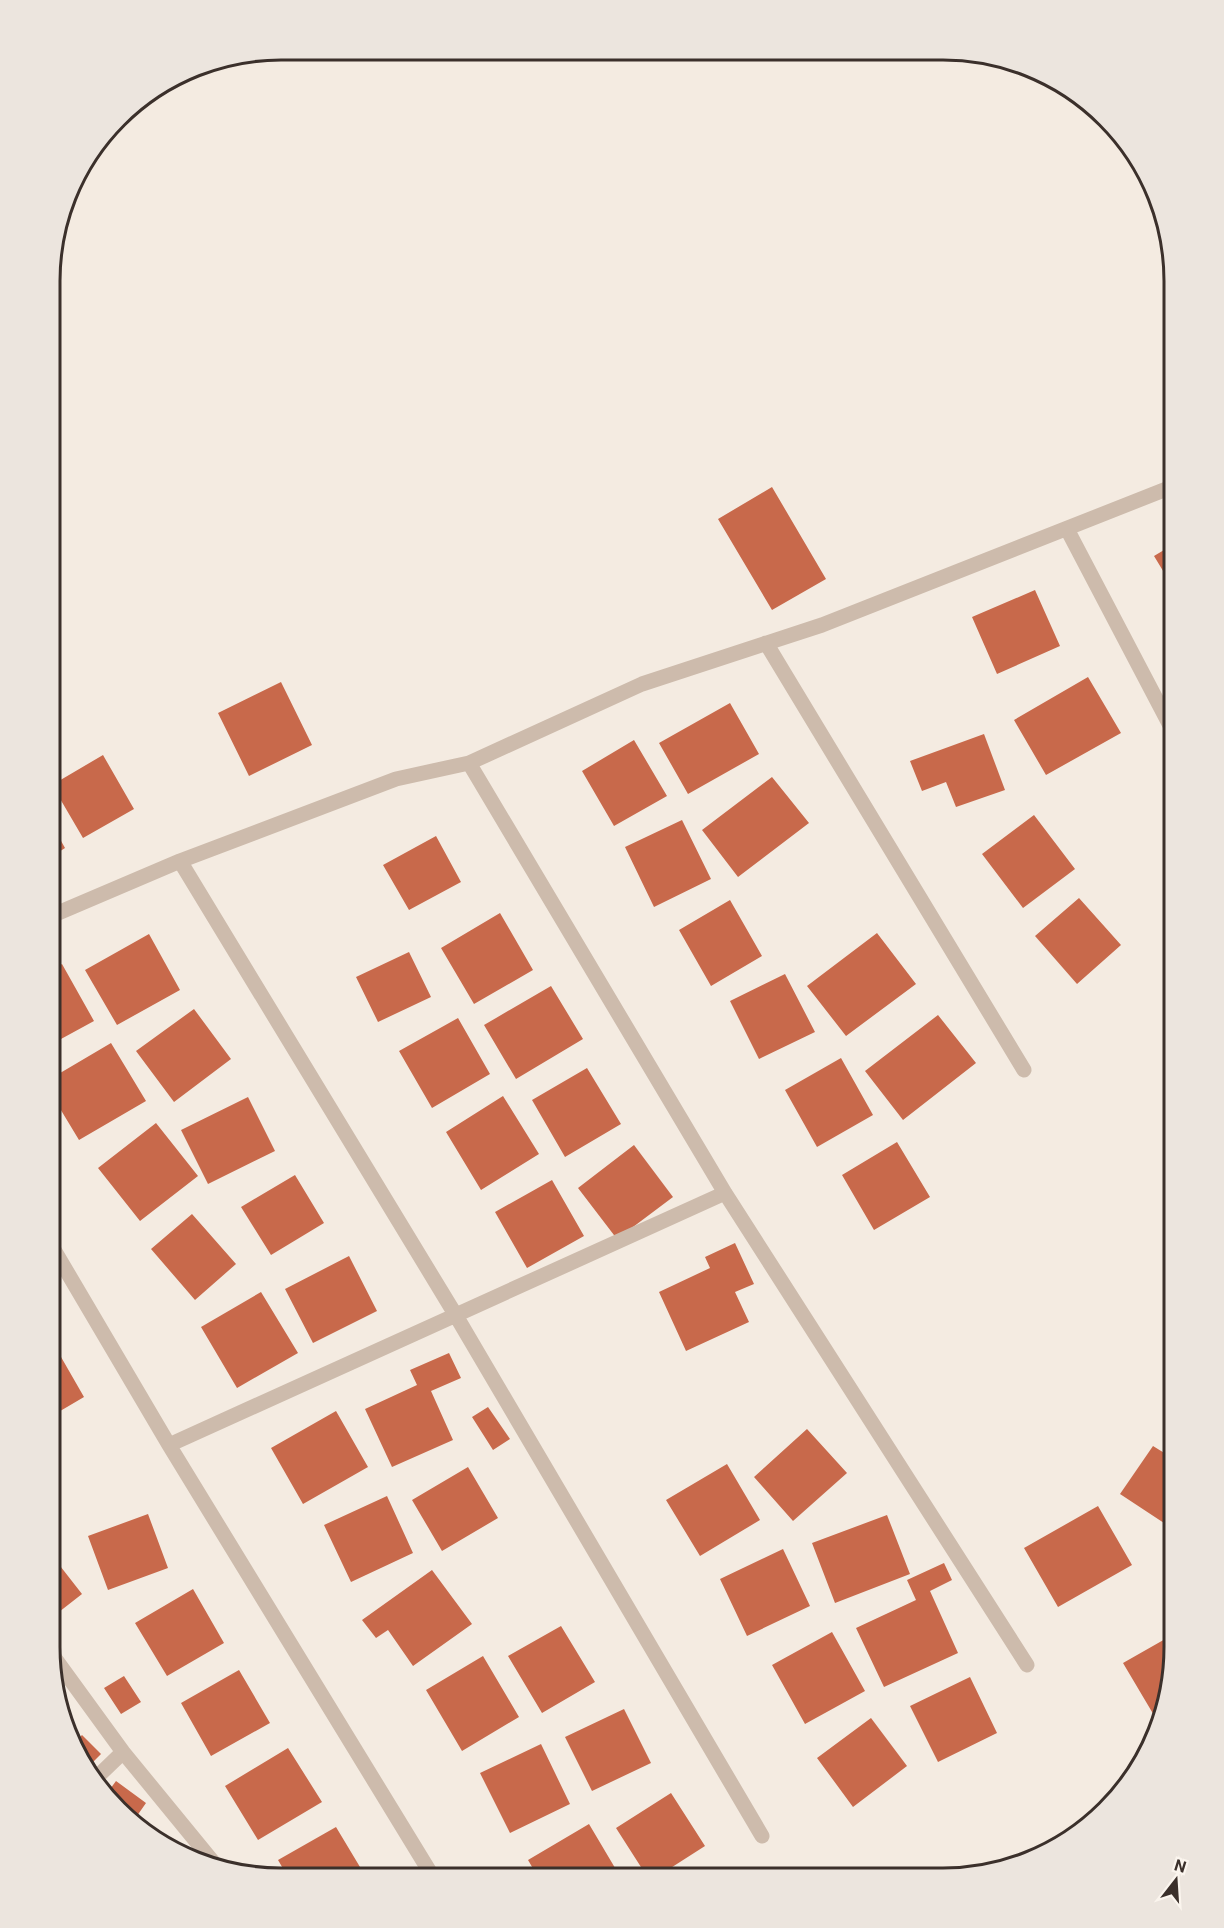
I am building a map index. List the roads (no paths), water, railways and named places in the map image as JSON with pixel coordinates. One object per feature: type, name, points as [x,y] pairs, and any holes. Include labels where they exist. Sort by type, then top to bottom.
[{"type":"street","points":[[60,912],[180,861],[396,779],[469,763],[642,684],[822,625],[1164,490]]},
{"type":"street","points":[[1067,529],[1164,714]]},
{"type":"street","points":[[766,643],[1024,1070]]},
{"type":"street","points":[[469,763],[725,1193],[1027,1665]]},
{"type":"street","points":[[180,861],[455,1314],[762,1836]]},
{"type":"street","points":[[169,1444],[725,1193]]},
{"type":"street","points":[[60,1260],[169,1444],[428,1868]]},
{"type":"street","points":[[61,1666],[123,1752],[207,1855]]},
{"type":"street","points":[[100,1774],[123,1752]]}]
